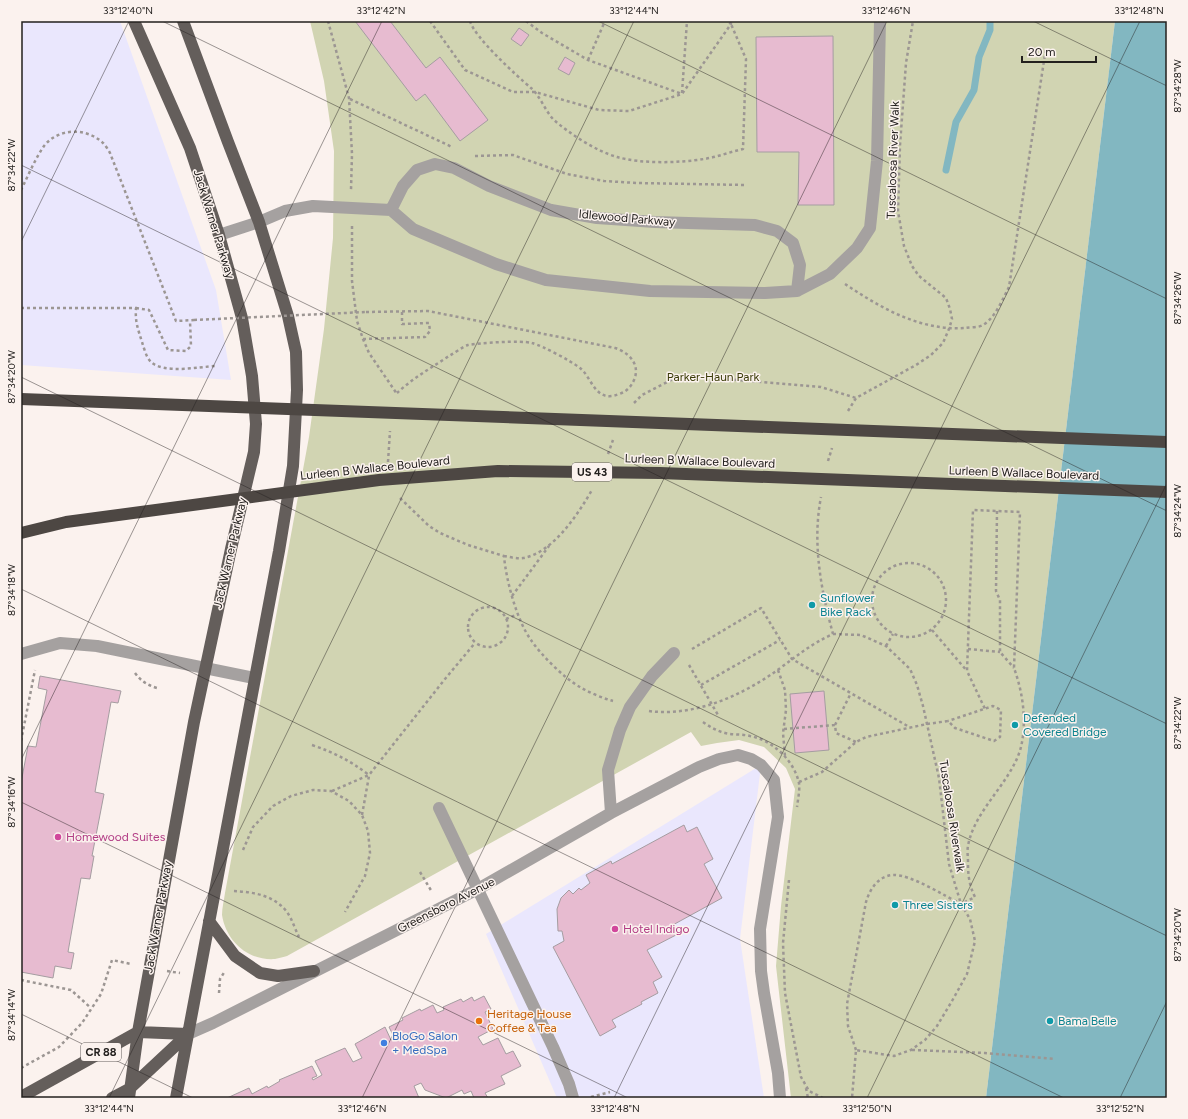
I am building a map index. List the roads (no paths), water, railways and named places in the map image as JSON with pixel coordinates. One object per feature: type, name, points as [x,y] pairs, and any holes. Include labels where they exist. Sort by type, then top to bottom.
[{"type":"highway","points":[[21,399],[1167,442]]},
{"type":"highway","name":"Lurleen B Wallace Boulevard","points":[[21,532],[66,522],[379,480],[498,471],[660,472],[1167,492]]},
{"type":"main road","name":"Jack Warner Parkway","points":[[129,1093],[138,1032],[194,722],[254,452],[256,424],[252,376],[242,318],[219,235],[190,148],[134,21]]},
{"type":"main road","points":[[176,1098],[279,551],[293,466],[297,390],[296,352],[288,316],[259,222],[183,21]]},
{"type":"main road","points":[[209,921],[235,956],[260,973],[278,976],[314,971]]},
{"type":"main road","name":"Greensboro Avenue","points":[[138,1032],[188,1034]]},
{"type":"main road","name":"CR 88","points":[[21,1097],[138,1032]]},
{"type":"main road","name":"Greensboro Avenue","points":[[112,1098],[129,1093],[188,1034]]},
{"type":"street","points":[[219,235],[259,222],[285,211],[313,206],[391,210],[413,229],[496,264],[546,280],[650,291],[765,293],[797,291],[830,274],[857,248],[870,228],[877,161],[880,21]]},
{"type":"street","name":"Idlewood Parkway","points":[[391,210],[403,186],[417,170],[435,164],[454,168],[489,186],[551,210],[597,218],[655,222],[755,225],[778,231],[793,243],[800,265],[797,291]]},
{"type":"street","points":[[21,654],[60,642],[97,646],[254,678]]},
{"type":"street","points":[[611,813],[608,770],[620,730],[630,707],[652,676],[674,653]]},
{"type":"street","name":"Greensboro Avenue","points":[[188,1034],[213,1023],[478,889],[611,813],[699,767],[719,759],[738,755],[751,759],[761,765],[774,780],[778,817],[760,929],[763,985],[778,1073],[780,1098]]},
{"type":"street","points":[[439,808],[553,1047],[569,1084],[573,1098]]},
{"type":"water","points":[[1115,21],[1167,21],[1167,1098],[986,1098]]},
{"type":"waterway","points":[[946,170],[956,122],[974,90],[979,57],[990,30],[990,21]]},
{"type":"place","name":"Sunflower Bike Rack","points":[[812,605]]},
{"type":"place","name":"Defended Covered Bridge","points":[[1015,725]]},
{"type":"place","name":"Homewood Suites","points":[[58,837]]},
{"type":"place","name":"Three Sisters","points":[[895,905]]},
{"type":"place","name":"Hotel Indigo","points":[[615,929]]},
{"type":"place","name":"Heritage House Coffee & Tea","points":[[479,1021]]},
{"type":"place","name":"Bama Belle","points":[[1050,1021]]},
{"type":"place","name":"BloGo Salon + MedSpa","points":[[384,1043]]},
{"type":"park label","name":"Parker-Haun Park","points":[[713,377]]}]
